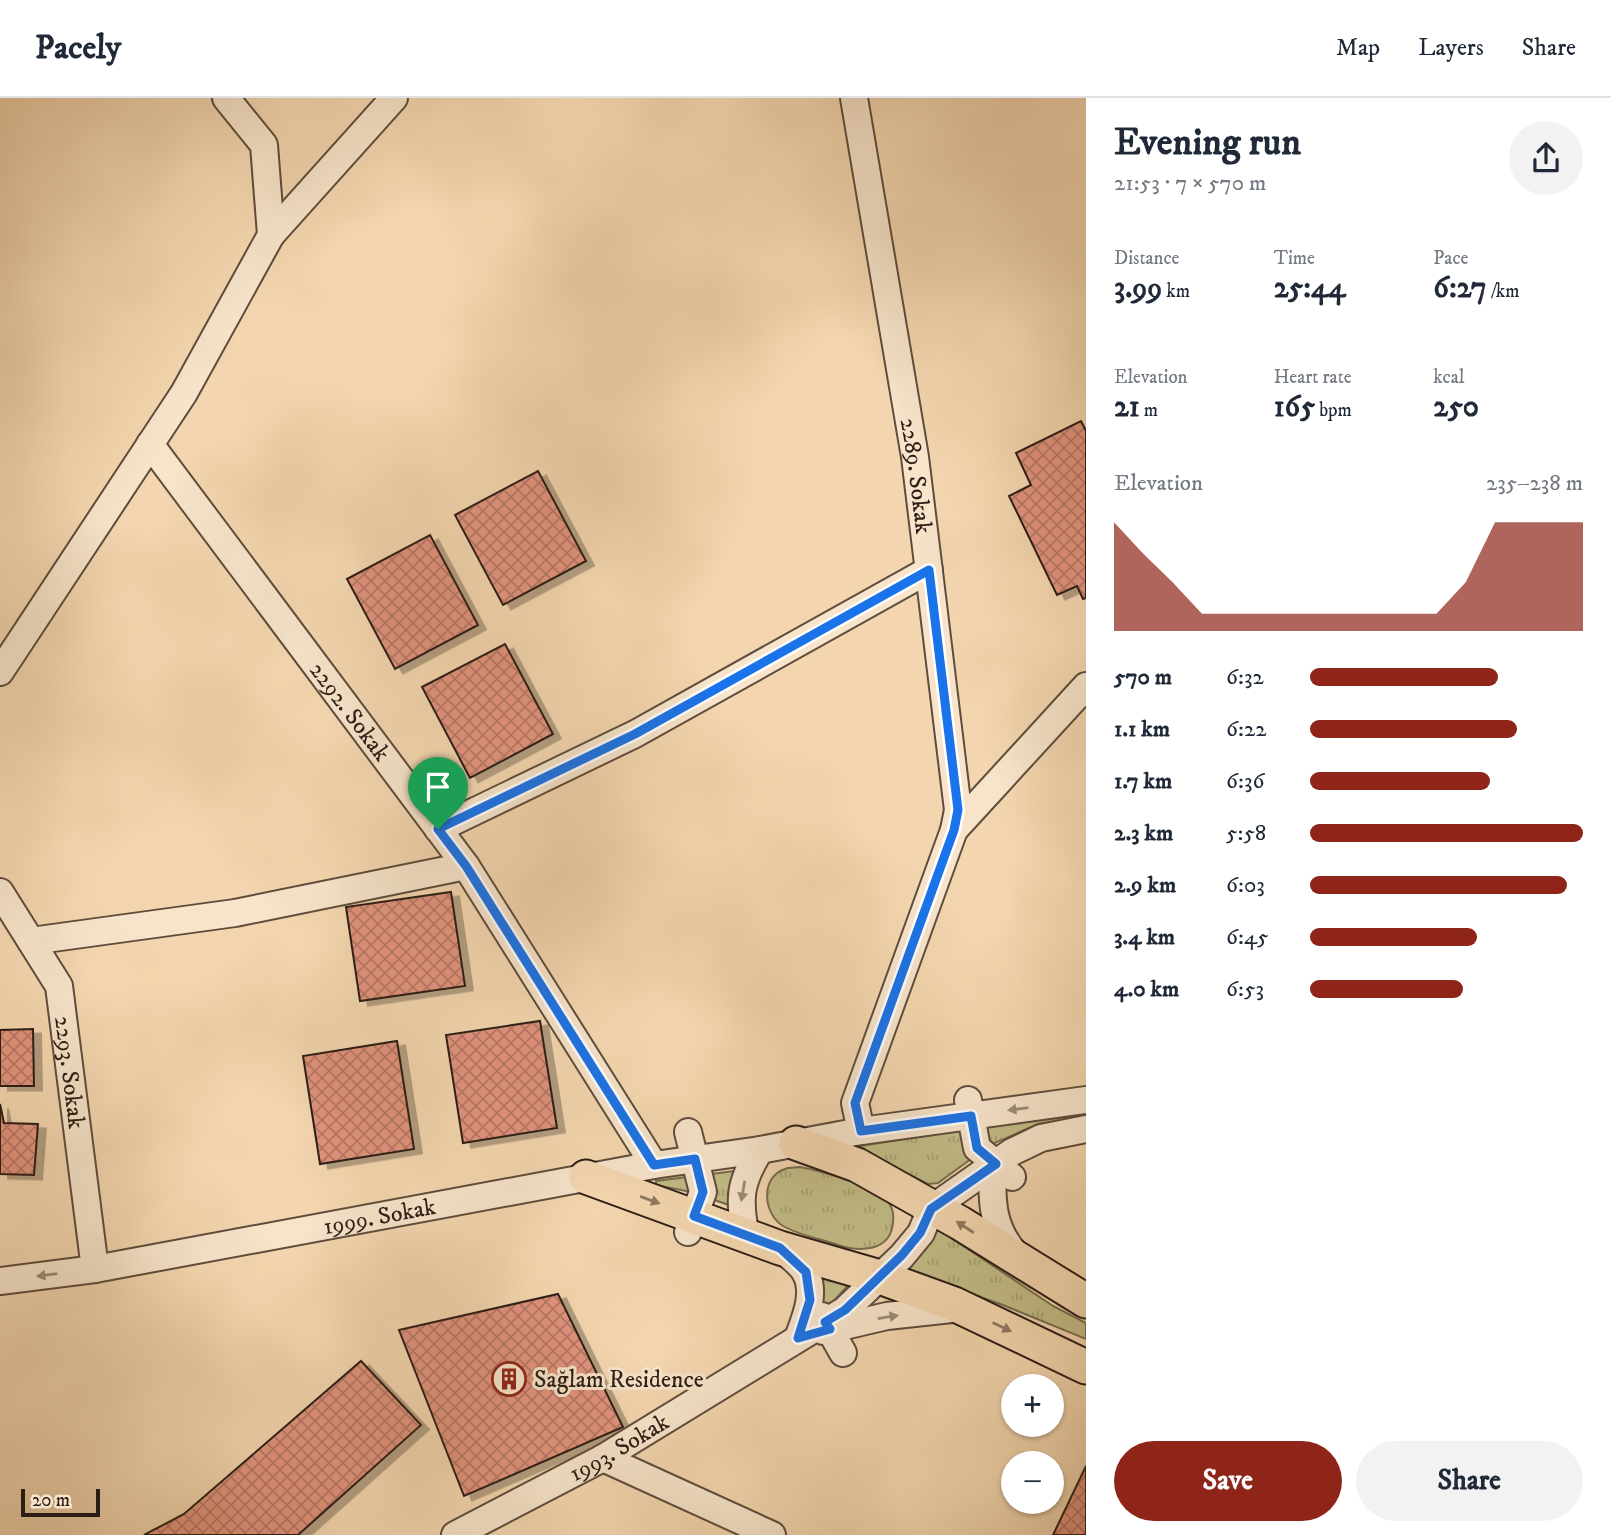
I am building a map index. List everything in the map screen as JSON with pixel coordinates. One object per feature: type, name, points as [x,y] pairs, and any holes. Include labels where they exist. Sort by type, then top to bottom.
[{"type":"main road","points":[[796,1143],[856,1165],[960,1223],[1086,1301]]},
{"type":"main road","points":[[586,1177],[691,1224],[746,1236],[880,1277],[963,1307],[1086,1367]]},
{"type":"street","points":[[226,98],[264,145],[271,234]]},
{"type":"street","points":[[0,672],[184,393],[271,234],[394,98]]},
{"type":"street","name":"2289. Sokak","points":[[854,98],[915,457],[958,810],[954,830],[855,1103],[861,1131]]},
{"type":"street","name":"2292. Sokak","points":[[150,444],[466,866],[654,1165]]},
{"type":"street","points":[[438,829],[635,734],[929,570]]},
{"type":"street","points":[[954,830],[1086,686]]},
{"type":"street","points":[[31,942],[235,913],[466,866]]},
{"type":"street","name":"2293. Sokak","points":[[0,892],[59,986],[95,1269]]},
{"type":"street","points":[[746,1236],[741,1213],[742,1190],[747,1171],[760,1150],[970,1108],[1086,1100]]},
{"type":"street","points":[[970,1108],[977,1148],[1000,1169]]},
{"type":"street","points":[[1024,1263],[1009,1247],[998,1228],[991,1203],[1000,1169],[1012,1152],[1041,1138],[1086,1129]]},
{"type":"street","points":[[688,1132],[703,1192],[691,1224]]},
{"type":"street","name":"1999. Sokak","points":[[0,1281],[95,1269],[586,1177],[760,1150]]},
{"type":"street","points":[[814,1315],[845,1310],[902,1255],[920,1233],[931,1209],[1000,1169]]},
{"type":"street","points":[[780,1248],[806,1272],[814,1315],[843,1353]]},
{"type":"street","points":[[814,1315],[887,1316],[963,1307]]},
{"type":"street","name":"1993. Sokak","points":[[455,1535],[603,1458],[798,1338],[814,1315]]},
{"type":"street","points":[[603,1458],[772,1535]]},
{"type":"green space","points":[[1086,1112],[1086,1117],[1038,1124],[990,1145],[938,1183],[928,1184],[853,1147]]},
{"type":"green space","points":[[800,1167],[848,1180],[882,1197],[889,1203],[893,1215],[891,1233],[886,1240],[880,1245],[855,1249],[783,1226],[771,1213],[768,1187],[777,1173]]},
{"type":"green space","points":[[735,1171],[729,1191],[729,1205],[691,1192],[656,1185],[656,1181]]},
{"type":"green space","points":[[938,1229],[1053,1306],[1086,1323],[1086,1339],[1003,1305],[905,1270]]},
{"type":"green space","points":[[823,1275],[849,1284],[826,1310],[820,1305]]},
{"type":"building","points":[[1081,421],[1086,431],[1086,598],[1083,599],[1077,586],[1057,595],[1009,496],[1031,485],[1016,453]]},
{"type":"building","points":[[538,471],[586,561],[503,605],[455,515]]},
{"type":"building","points":[[430,535],[478,625],[395,669],[347,579]]},
{"type":"building","points":[[505,644],[553,734],[470,778],[422,687]]},
{"type":"building","points":[[451,892],[465,986],[360,1001],[346,907]]},
{"type":"building","points":[[540,1021],[557,1128],[463,1143],[446,1035]]},
{"type":"building","points":[[33,1029],[34,1086],[0,1086],[0,1030]]},
{"type":"building","points":[[397,1041],[414,1149],[320,1164],[303,1056]]},
{"type":"building","points":[[0,1104],[4,1123],[38,1124],[34,1175],[0,1174]]},
{"type":"building","name":"Sağlam Residence","points":[[558,1294],[623,1427],[464,1496],[399,1330]]},
{"type":"building","points":[[361,1361],[421,1425],[298,1535],[144,1535],[184,1514]]},
{"type":"building","points":[[1086,1466],[1086,1535],[1053,1535]]},
{"type":"place","name":"Sağlam Residence","points":[[509,1379]]},
{"type":"route","points":[[929,570],[958,810],[954,830],[855,1103],[861,1131],[971,1116],[977,1148],[996,1164],[931,1209],[920,1233],[902,1255],[845,1310],[825,1322],[830,1329],[798,1338],[810,1300],[806,1272],[780,1248],[694,1216],[703,1192],[695,1159],[654,1165],[466,866],[438,829],[635,734],[929,570]]}]
